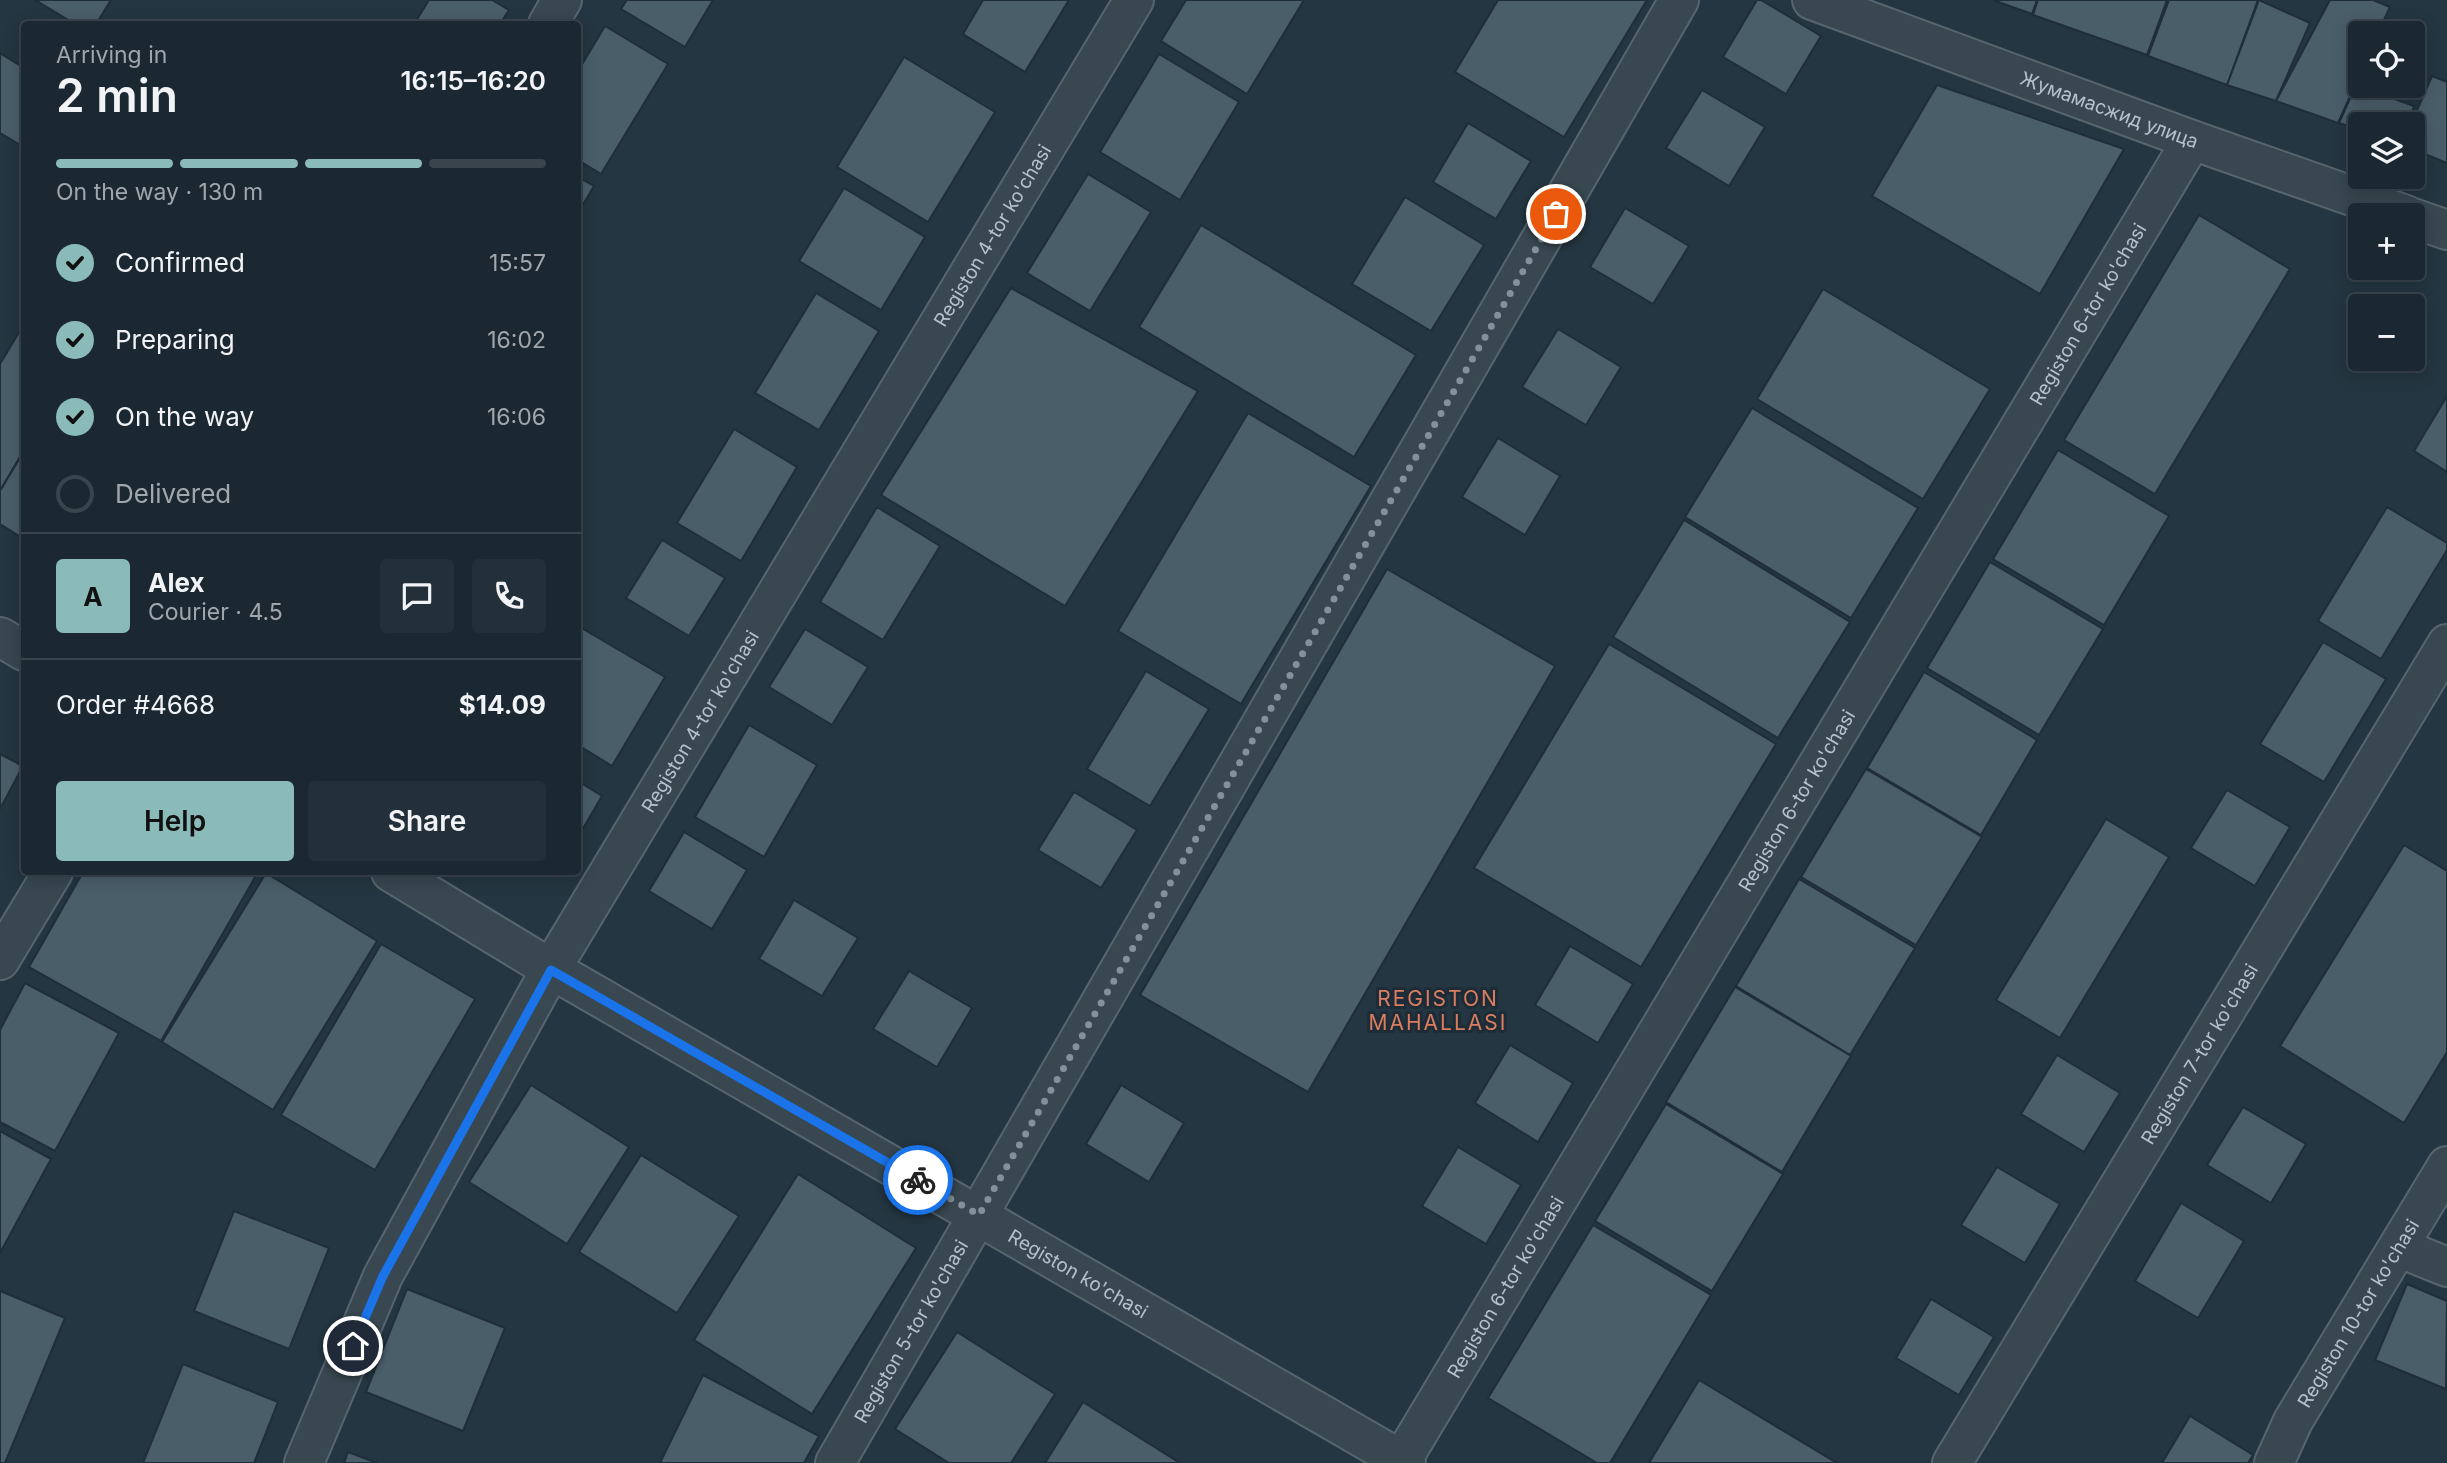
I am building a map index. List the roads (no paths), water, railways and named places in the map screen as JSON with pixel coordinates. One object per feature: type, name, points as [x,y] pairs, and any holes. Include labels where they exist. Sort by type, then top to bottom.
[{"type":"street","points":[[550,21],[562,0]]},
{"type":"street","name":"Registon 4-tor ko'chasi","points":[[304,1463],[383,1276],[551,970],[1134,0]]},
{"type":"street","name":"Registon 5-tor ko'chasi","points":[[835,1463],[1679,0]]},
{"type":"street","name":"Жумамасжид улица","points":[[1812,0],[2372,203]]},
{"type":"street","name":"Registon 6-tor ko'chasi","points":[[1402,1462],[2192,140]]},
{"type":"street","points":[[2425,222],[2447,230]]},
{"type":"street","points":[[0,637],[21,649]]},
{"type":"street","name":"Registon 7-tor ko'chasi","points":[[1952,1463],[2447,645]]},
{"type":"street","points":[[0,960],[51,875]]},
{"type":"street","name":"Registon ko'chasi","points":[[396,875],[551,970],[979,1215],[1402,1462]]},
{"type":"street","name":"Registon 10-tor ko'chasi","points":[[2274,1463],[2293,1421],[2400,1248],[2447,1166]]},
{"type":"street","points":[[2400,1248],[2447,1267]]},
{"type":"district","name":"REGISTON MAHALLASI","points":[[1438,1011]]}]
